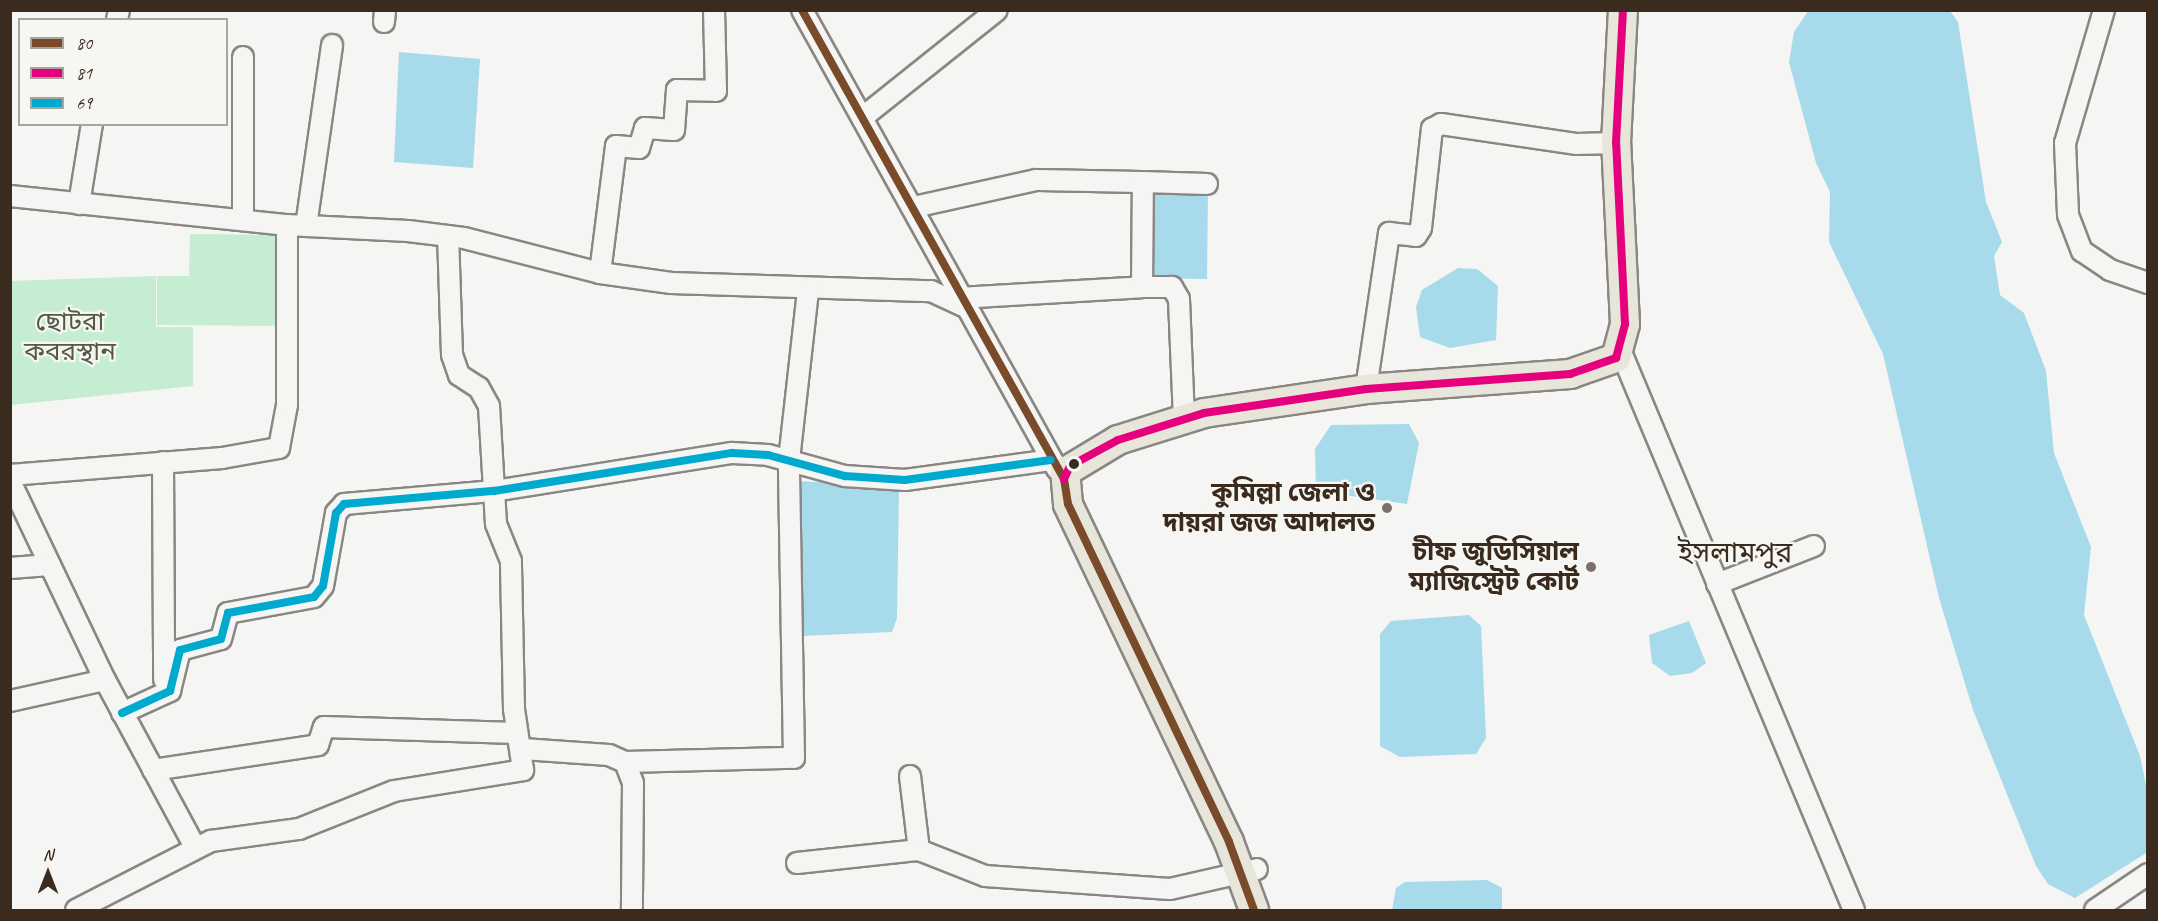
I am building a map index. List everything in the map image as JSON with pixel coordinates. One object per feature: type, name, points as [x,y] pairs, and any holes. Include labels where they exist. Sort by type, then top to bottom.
[{"type":"highway","points":[[1058,470],[1067,469],[1080,459],[1184,419],[1366,389],[1570,374],[1608,363],[1621,352],[1625,324],[1616,143],[1623,10]]},
{"type":"highway","points":[[1058,470],[1082,498],[1114,579],[1249,871],[1271,910]]},
{"type":"highway","points":[[1249,871],[1254,910]]},
{"type":"street","points":[[600,273],[616,147],[639,148],[645,128],[674,130],[677,90],[716,91],[714,10]]},
{"type":"street","points":[[122,713],[164,695],[175,682],[180,650],[221,639],[228,613],[314,597],[323,586],[331,526],[344,504],[494,491],[673,458],[753,453],[789,460],[845,476],[905,480],[1058,470],[961,302],[914,207],[802,10]]},
{"type":"street","points":[[862,117],[997,10]]},
{"type":"street","points":[[2104,10],[2065,143],[2068,215],[2082,251],[2110,270],[2148,283]]},
{"type":"street","points":[[10,476],[250,455],[282,445],[297,225],[332,45]]},
{"type":"street","points":[[243,57],[243,220]]},
{"type":"street","points":[[1366,389],[1389,233],[1416,236],[1421,228],[1432,129],[1441,124],[1576,144],[1616,143]]},
{"type":"street","points":[[79,204],[92,126]]},
{"type":"street","points":[[914,207],[1036,180],[1207,184]]},
{"type":"street","points":[[1142,287],[1143,182]]},
{"type":"street","points":[[10,196],[297,225],[448,236],[600,273],[808,291],[931,291],[961,302],[1142,287],[1172,287],[1179,298],[1184,419]]},
{"type":"street","points":[[448,236],[452,355],[459,375],[479,388],[489,406],[498,530],[511,561],[519,741],[523,770]]},
{"type":"street","points":[[931,291],[943,266]]},
{"type":"street","points":[[153,770],[318,745],[324,727],[519,741],[557,753],[609,755],[625,762],[794,758],[789,460],[808,291]]},
{"type":"street","points":[[1621,352],[1854,910]]},
{"type":"street","points":[[163,462],[164,695]]},
{"type":"street","points":[[10,481],[105,680],[195,847]]},
{"type":"street","points":[[1717,584],[1814,546]]},
{"type":"street","points":[[10,568],[50,565]]},
{"type":"street","points":[[10,700],[105,680]]},
{"type":"street","points":[[76,910],[195,847],[299,830],[394,790],[523,770],[557,753]]},
{"type":"street","points":[[625,762],[633,783],[632,910]]},
{"type":"street","points":[[910,776],[919,850]]},
{"type":"street","points":[[797,863],[919,850],[963,870],[1029,882],[1170,889],[1249,871]]},
{"type":"street","points":[[2095,910],[2148,874]]},
{"type":"green space","points":[[190,234],[281,235],[280,326],[157,325],[157,276],[189,276]]},
{"type":"green space","name":"ছোটরা কবরস্থান","points":[[156,276],[156,327],[193,327],[193,386],[11,405],[10,281]]},
{"type":"water","points":[[1808,11],[1950,11],[1958,22],[1986,202],[2002,242],[1994,256],[2000,295],[2024,313],[2046,371],[2054,453],[2091,547],[2084,615],[2140,756],[2147,790],[2146,853],[2075,898],[2048,884],[2036,866],[1973,710],[1939,598],[1883,354],[1829,242],[1830,192],[1816,163],[1789,62],[1794,32]]},
{"type":"water","points":[[399,52],[480,59],[473,168],[394,162]]},
{"type":"water","points":[[1149,189],[1208,190],[1207,279],[1148,278]]},
{"type":"water","points":[[1458,268],[1477,269],[1498,286],[1496,340],[1450,348],[1420,337],[1416,307],[1422,290]]},
{"type":"water","points":[[1409,424],[1419,443],[1407,504],[1316,491],[1315,449],[1331,425]]},
{"type":"water","points":[[798,481],[899,487],[897,618],[892,632],[801,636]]},
{"type":"water","points":[[1469,615],[1481,626],[1486,738],[1476,754],[1400,757],[1380,746],[1380,634],[1391,621]]},
{"type":"water","points":[[1689,621],[1706,663],[1692,673],[1670,676],[1652,663],[1649,635]]},
{"type":"water","points":[[1487,880],[1502,888],[1502,910],[1392,910],[1396,888],[1405,882]]},
{"type":"transit line","name":"80","points":[[802,10],[1064,479],[1068,504],[1229,842],[1254,910]]},
{"type":"transit line","name":"81","points":[[1064,479],[1070,466],[1118,440],[1204,413],[1366,389],[1570,374],[1616,358],[1625,324],[1616,143],[1623,10]]},
{"type":"transit line","name":"69","points":[[122,713],[170,691],[180,650],[221,639],[228,613],[314,597],[323,586],[336,513],[344,504],[494,491],[732,453],[768,455],[845,476],[905,480],[1051,460]]},
{"type":"place","name":"কুমিল্লা জেলা ও দায়রা জজ আদালত","points":[[1387,508]]},
{"type":"place","name":"চীফ জুডিসিয়াল ম্যাজিস্ট্রেট কোর্ট","points":[[1591,567]]},
{"type":"district","name":"ইসলামপুর","points":[[1735,553]]}]
